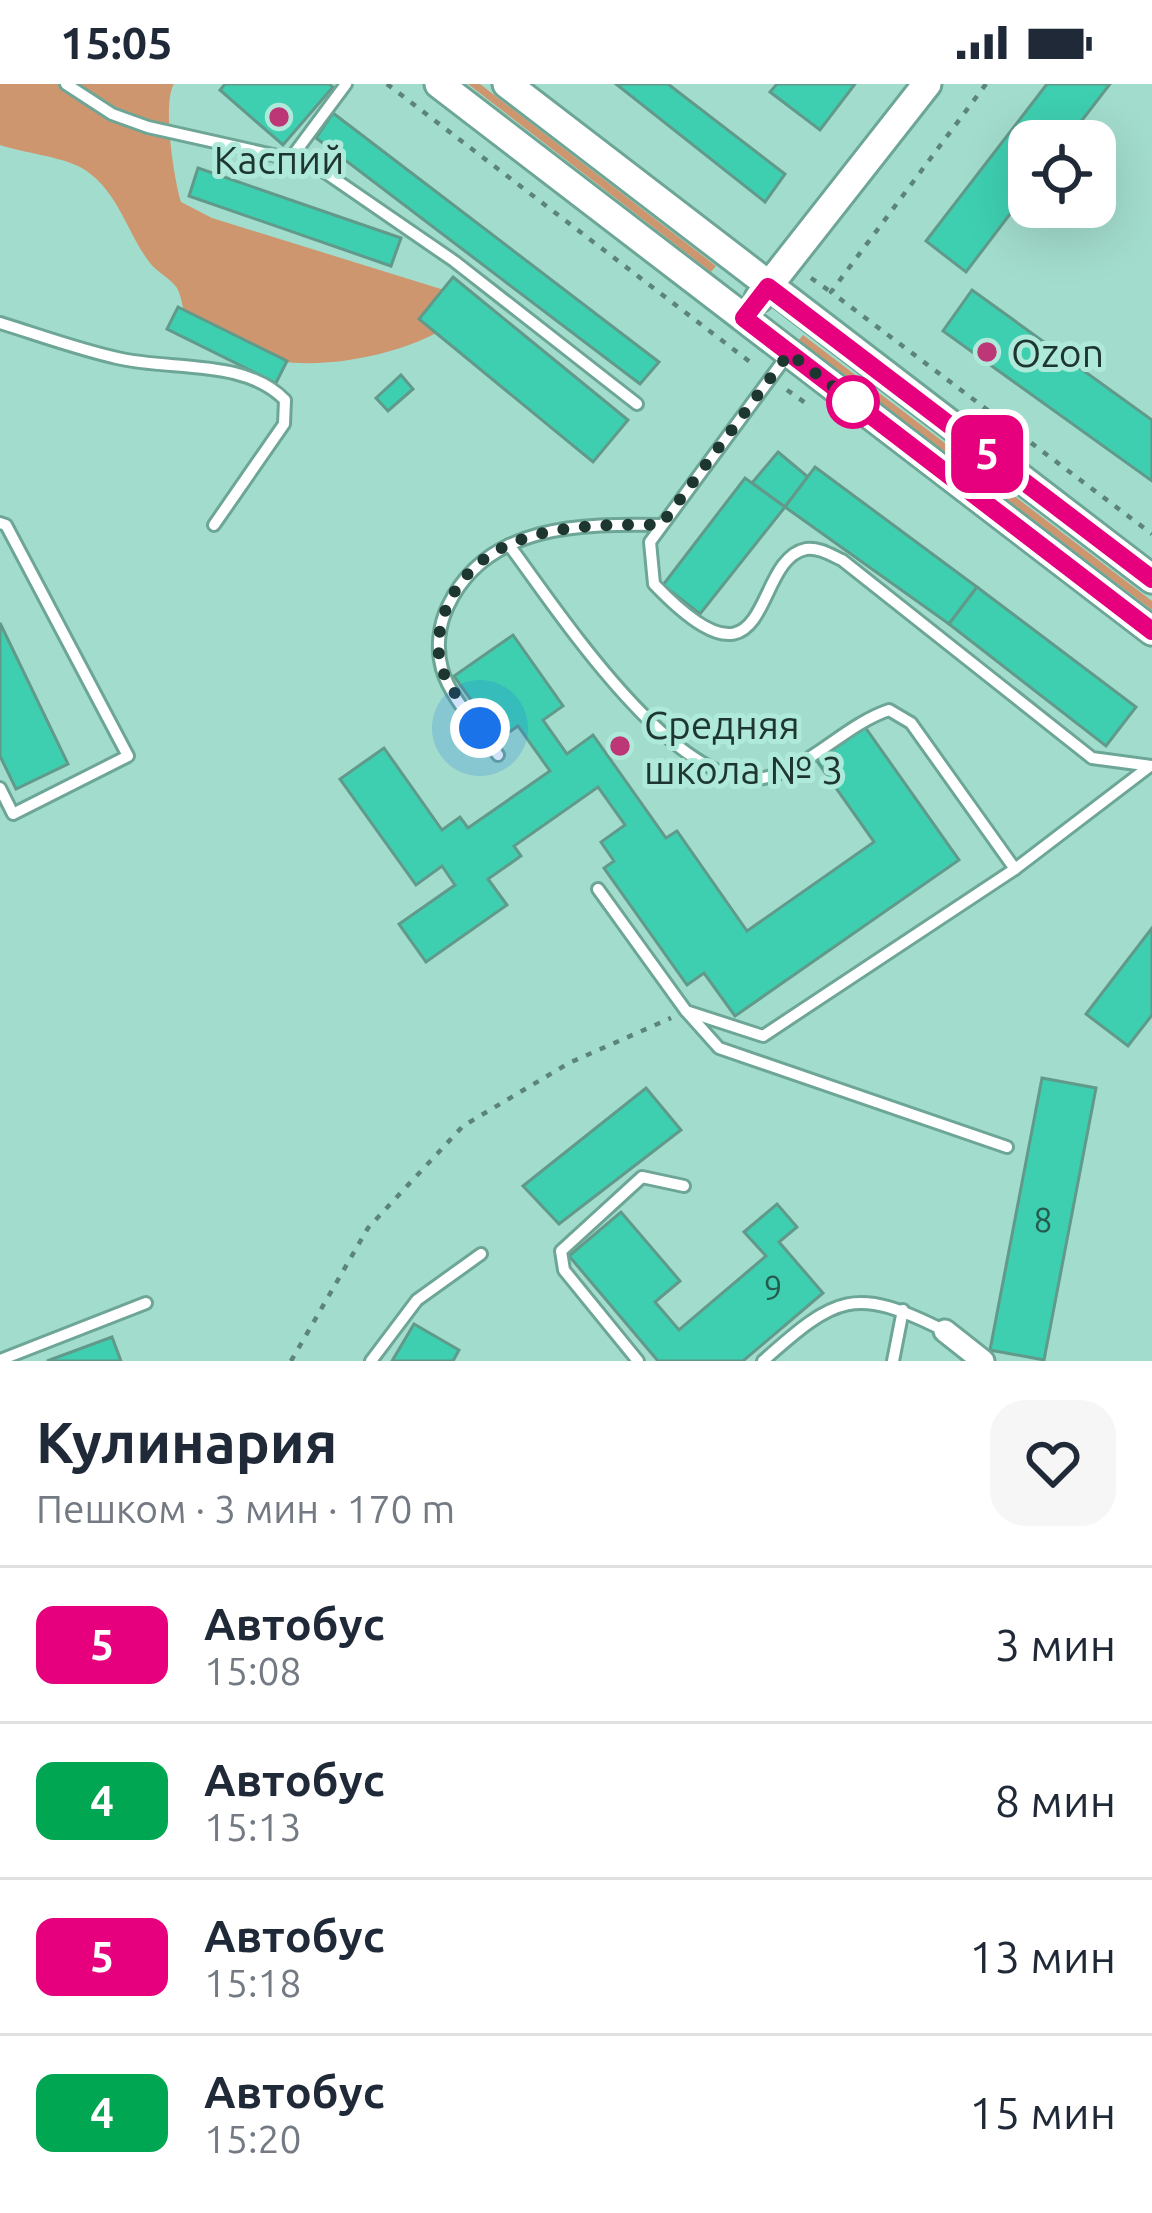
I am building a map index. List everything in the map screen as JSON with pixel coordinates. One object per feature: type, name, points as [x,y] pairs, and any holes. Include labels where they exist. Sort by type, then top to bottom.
[{"type":"street","points":[[439,84],[1152,631]]},
{"type":"street","points":[[507,84],[1152,579]]},
{"type":"street","points":[[744,318],[927,84]]},
{"type":"street","points":[[945,1331],[983,1361]]},
{"type":"lane","points":[[66,84],[112,114],[148,127],[313,164],[454,261],[637,404]]},
{"type":"lane","points":[[291,158],[346,84]]},
{"type":"lane","points":[[0,323],[120,359],[269,383],[285,400],[284,424],[214,525]]},
{"type":"lane","points":[[789,353],[650,542],[654,584],[713,633],[734,634],[754,619],[792,557],[802,549],[818,549],[842,560],[1092,758],[1151,766]]},
{"type":"lane","points":[[0,523],[6,525],[128,757],[13,814],[0,788]]},
{"type":"lane","points":[[498,755],[442,672],[439,638],[455,590],[490,554],[509,544],[584,524],[661,525]]},
{"type":"lane","points":[[509,544],[616,685],[660,730],[723,776],[761,779],[790,770],[870,716],[889,710],[911,722],[1015,869]]},
{"type":"lane","points":[[686,1011],[763,1036],[1015,869],[1151,766]]},
{"type":"lane","points":[[598,889],[686,1011],[719,1048],[1007,1147]]},
{"type":"lane","points":[[638,1361],[564,1270],[561,1251],[642,1177],[684,1186]]},
{"type":"lane","points":[[371,1361],[417,1300],[481,1254]]},
{"type":"lane","points":[[763,1361],[833,1304],[855,1299],[903,1310],[945,1331]]},
{"type":"lane","points":[[0,1360],[146,1303]]},
{"type":"lane","points":[[893,1361],[903,1310]]},
{"type":"path","points":[[986,84],[830,292],[1152,534]]},
{"type":"path","points":[[291,1361],[368,1228],[464,1126],[569,1063],[686,1011]]},
{"type":"shaded area","points":[[0,84],[174,84],[169,123],[181,202],[212,218],[457,294],[457,321],[396,349],[322,363],[249,356],[217,342],[187,319],[177,288],[150,263],[113,198],[93,176],[71,163],[0,145]]},
{"type":"shaded area","points":[[468,84],[480,84],[716,266],[711,272]]},
{"type":"shaded area","points":[[803,335],[1152,601],[1152,610],[798,341]]},
{"type":"building","name":"Каспий","points":[[225,84],[333,87],[283,145],[220,90]]},
{"type":"building","points":[[616,84],[668,84],[785,174],[765,202]]},
{"type":"building","points":[[777,84],[855,84],[820,130],[770,92]]},
{"type":"building","points":[[1047,84],[1110,84],[1082,120],[1019,120]]},
{"type":"building","points":[[333,113],[659,362],[640,384],[316,138]]},
{"type":"building","points":[[1008,135],[1008,217],[966,272],[926,241]]},
{"type":"building","points":[[198,168],[401,238],[391,266],[189,196]]},
{"type":"building","points":[[453,277],[628,420],[593,462],[419,319]]},
{"type":"building","points":[[972,290],[1152,420],[1152,481],[943,331]]},
{"type":"building","points":[[178,307],[287,361],[276,383],[167,329]]},
{"type":"building","points":[[401,375],[413,389],[388,411],[376,398]]},
{"type":"building","points":[[778,452],[808,477],[785,507],[752,483]]},
{"type":"building","points":[[815,467],[977,587],[949,624],[785,507]]},
{"type":"building","points":[[745,478],[785,507],[700,614],[663,585]]},
{"type":"building","points":[[977,587],[1136,707],[1106,746],[949,624]]},
{"type":"building","points":[[0,623],[68,764],[16,789],[0,756]]},
{"type":"building","points":[[513,635],[563,706],[543,720],[567,754],[593,735],[666,838],[677,831],[747,931],[874,842],[817,761],[865,727],[959,860],[735,1016],[704,973],[687,985],[604,868],[614,861],[601,842],[625,825],[598,787],[514,846],[521,856],[488,879],[507,905],[426,962],[399,924],[455,885],[442,866],[416,885],[340,779],[384,748],[442,830],[460,817],[468,828],[550,771],[518,726],[499,739],[454,676]]},
{"type":"building","points":[[1152,928],[1152,1015],[1128,1046],[1086,1014]]},
{"type":"building","points":[[1042,1078],[1096,1088],[1044,1360],[990,1350]]},
{"type":"building","points":[[646,1088],[681,1130],[559,1224],[523,1186]]},
{"type":"building","points":[[777,1204],[797,1227],[779,1242],[823,1293],[743,1361],[658,1361],[569,1256],[621,1212],[680,1281],[655,1302],[679,1330],[766,1256],[744,1232]]},
{"type":"building","points":[[414,1324],[459,1350],[453,1361],[392,1361]]},
{"type":"building","points":[[112,1337],[121,1361],[47,1361]]},
{"type":"bus line","name":"5","points":[[1152,579],[768,287],[744,318],[1152,631]]},
{"type":"place","name":"Каспий","points":[[279,117]]},
{"type":"place","name":"Ozon","points":[[987,352]]},
{"type":"place","name":"Средняя школа № 3","points":[[620,746]]},
{"type":"route","points":[[480,728],[442,672],[439,638],[442,617],[455,590],[490,554],[537,534],[584,524],[661,525],[789,353],[861,408],[853,402]]}]
